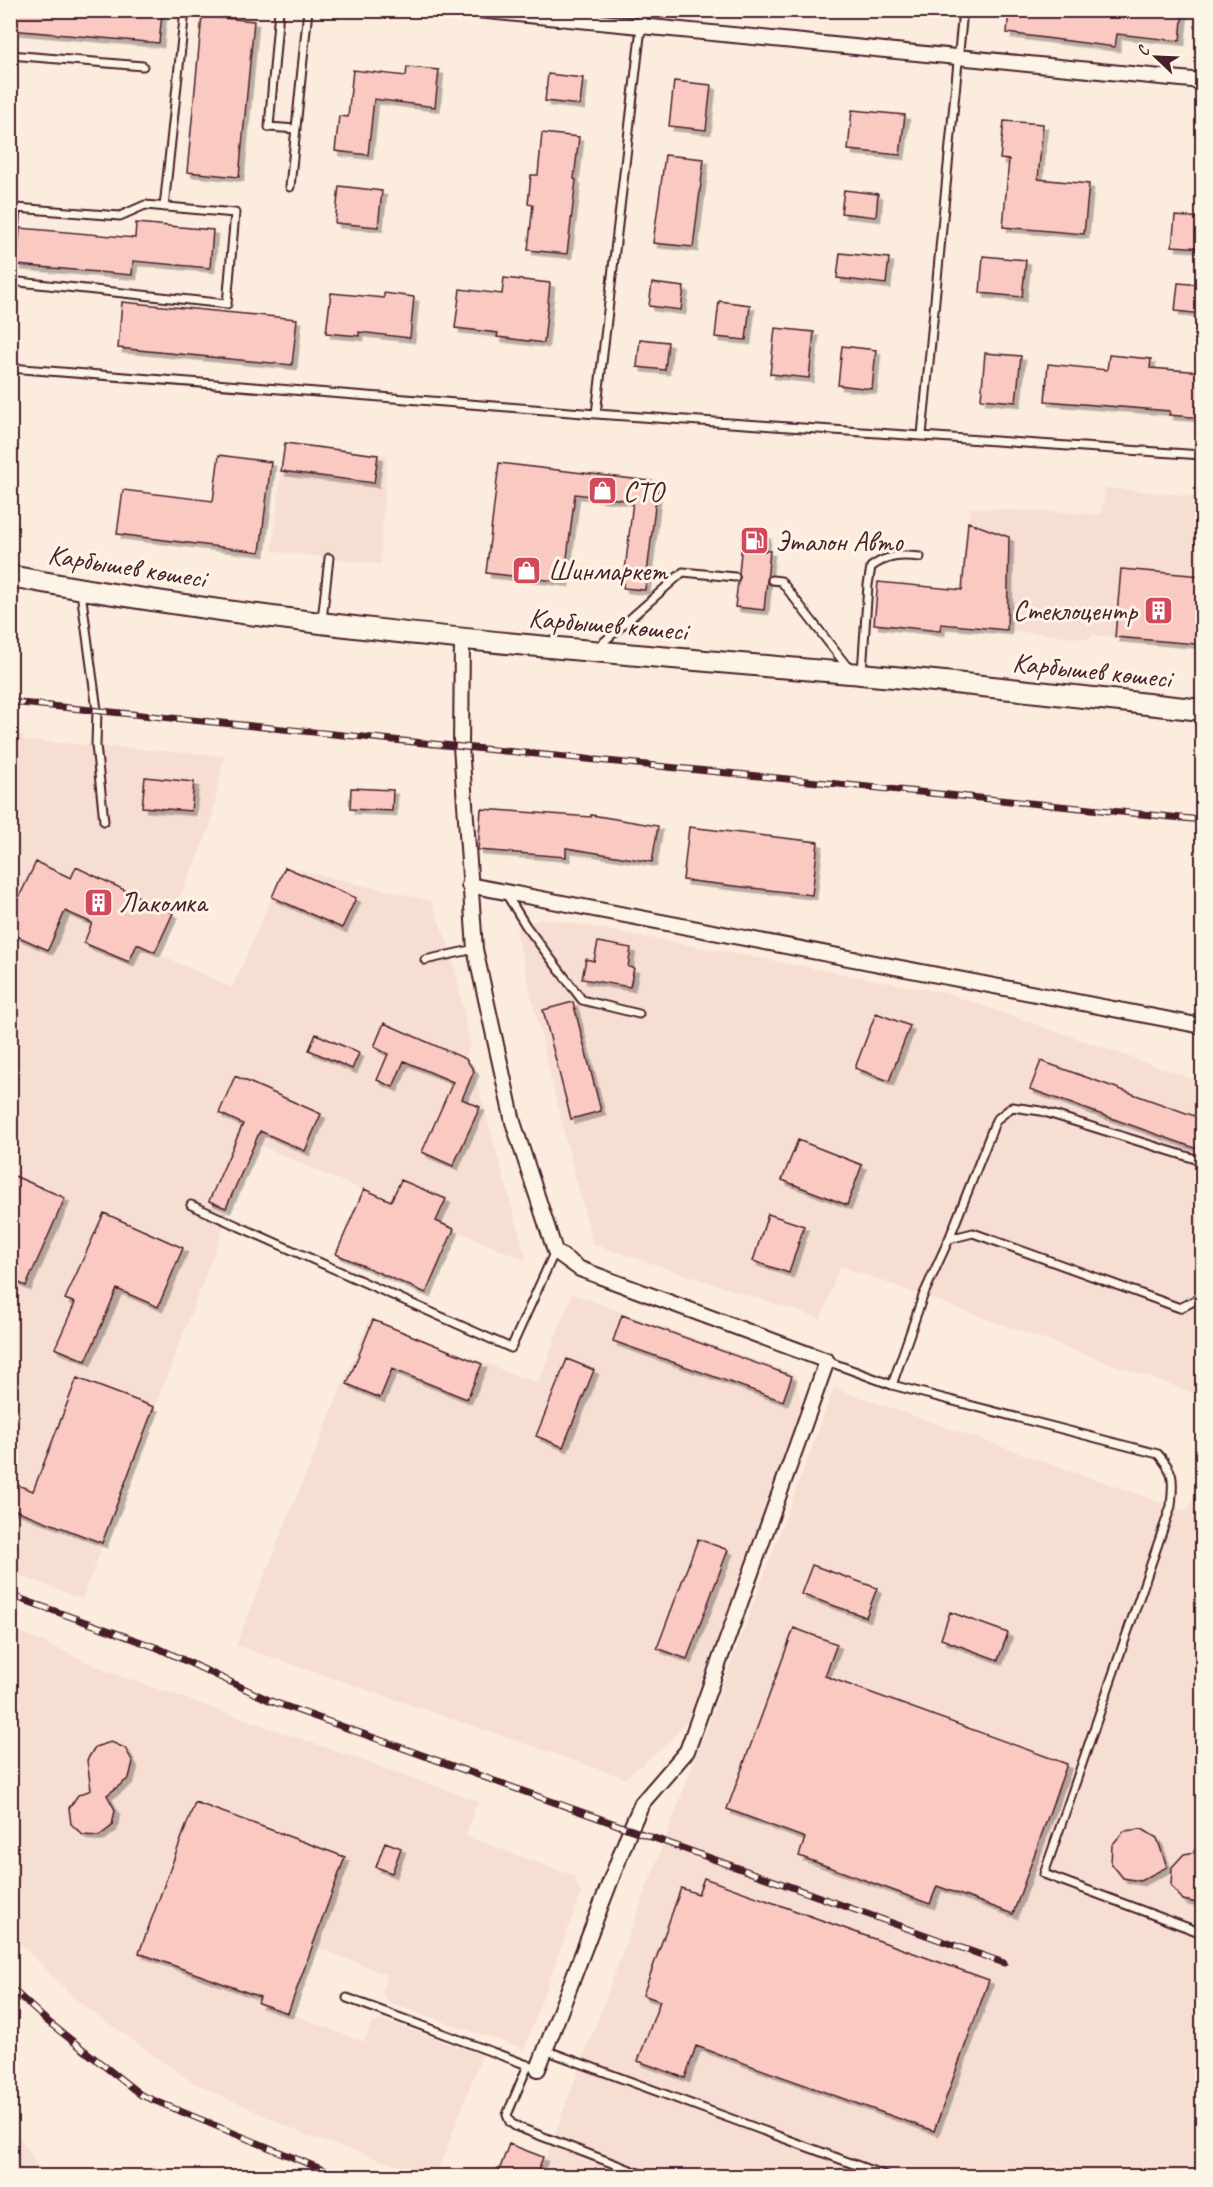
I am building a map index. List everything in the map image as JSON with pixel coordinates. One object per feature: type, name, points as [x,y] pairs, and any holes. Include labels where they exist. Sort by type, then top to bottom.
[{"type":"main road","name":"Карбышев көшесі","points":[[10,576],[80,589],[462,640],[857,674],[1203,710]]},
{"type":"street","points":[[477,10],[1203,81]]},
{"type":"street","points":[[462,640],[461,746],[475,949],[513,1122],[555,1251],[580,1269],[827,1361],[687,1750],[642,1803],[545,2050],[533,2067]]},
{"type":"street","points":[[469,885],[1203,1026]]},
{"type":"lane","points":[[164,207],[185,10]]},
{"type":"lane","points":[[279,10],[269,127],[296,129]]},
{"type":"lane","points":[[290,187],[308,10]]},
{"type":"lane","points":[[596,414],[644,10]]},
{"type":"lane","points":[[922,435],[963,10]]},
{"type":"lane","points":[[10,55],[143,66]]},
{"type":"lane","points":[[145,205],[235,213],[227,304],[10,280],[16,208],[120,216],[145,205]]},
{"type":"lane","points":[[10,368],[596,414],[1203,455]]},
{"type":"lane","points":[[857,674],[872,567],[882,559],[901,555],[920,557]]},
{"type":"lane","points":[[322,623],[329,558]]},
{"type":"lane","points":[[593,651],[683,572],[735,577]]},
{"type":"lane","points":[[772,580],[781,581],[857,674]]},
{"type":"lane","points":[[80,589],[97,710],[96,746],[104,821]]},
{"type":"lane","points":[[505,892],[526,926],[582,1000],[639,1014]]},
{"type":"lane","points":[[425,960],[475,949]]},
{"type":"lane","points":[[892,1385],[923,1296],[949,1239],[996,1120],[1012,1107],[1041,1111],[1203,1161]]},
{"type":"lane","points":[[191,1205],[511,1348],[555,1251]]},
{"type":"lane","points":[[949,1239],[973,1233],[1180,1308],[1203,1297]]},
{"type":"lane","points":[[827,1361],[892,1385],[1158,1455],[1168,1466],[1173,1479],[1171,1506],[1044,1874],[1203,1933]]},
{"type":"lane","points":[[348,1998],[533,2067],[507,2115],[510,2122],[515,2126],[646,2176]]},
{"type":"lane","points":[[545,2050],[886,2176]]},
{"type":"shaded area","points":[[285,443],[387,455],[380,564],[272,551]]},
{"type":"shaded area","points":[[1105,488],[1202,497],[1202,576],[1121,569],[1115,637],[1092,635],[1090,639],[958,625],[970,508],[1102,514]]},
{"type":"shaded area","points":[[10,734],[24,735],[23,740],[224,756],[210,828],[155,952],[232,988],[285,867],[431,901],[452,954],[470,1044],[466,1059],[474,1071],[527,1261],[254,1143],[226,1208],[223,1229],[82,1599],[11,1572]]},
{"type":"shaded area","points":[[542,918],[946,993],[1202,1082],[1202,1396],[840,1266],[821,1319],[593,1244],[516,930]]},
{"type":"shaded area","points":[[572,1294],[795,1374],[803,1410],[688,1719],[670,1742],[625,1778],[236,1645],[370,1318],[538,1384]]},
{"type":"shaded area","points":[[834,1388],[1188,1512],[1202,1474],[1202,2176],[539,2176]]},
{"type":"shaded area","points":[[10,1627],[109,1672],[478,1801],[465,1836],[574,1876],[581,1893],[524,2049],[389,2003],[382,1992],[387,1975],[313,1945],[288,2013],[364,2042],[371,2024],[383,2020],[482,2055],[436,2176],[311,2137],[190,2081],[75,1999],[11,1934]]},
{"type":"shaded area","points":[[11,2124],[45,2176],[11,2176]]},
{"type":"building","points":[[10,10],[135,10],[162,13],[159,43],[10,30]]},
{"type":"building","points":[[1009,10],[1183,10],[1180,41],[1117,34],[1115,47],[1007,33]]},
{"type":"building","points":[[202,16],[254,21],[239,177],[187,172]]},
{"type":"building","points":[[407,67],[439,70],[435,107],[374,99],[368,155],[335,151],[339,116],[348,117],[353,70],[406,76]]},
{"type":"building","points":[[548,74],[583,78],[580,105],[545,101]]},
{"type":"building","points":[[674,81],[711,85],[706,130],[669,126]]},
{"type":"building","points":[[852,110],[905,115],[900,155],[848,150]]},
{"type":"building","points":[[1004,121],[1043,124],[1038,179],[1089,184],[1084,234],[1003,227],[1009,160],[1000,159]]},
{"type":"building","points":[[542,133],[579,137],[567,254],[528,250],[533,205],[528,204],[531,175],[538,175]]},
{"type":"building","points":[[665,155],[704,159],[693,247],[653,243]]},
{"type":"building","points":[[339,186],[382,191],[378,227],[335,223]]},
{"type":"building","points":[[844,190],[878,194],[876,217],[841,213]]},
{"type":"building","points":[[1175,216],[1203,218],[1203,248],[1172,246]]},
{"type":"building","points":[[136,223],[213,230],[210,268],[133,261],[132,275],[17,265],[20,228],[135,238]]},
{"type":"building","points":[[840,253],[889,258],[886,284],[837,278]]},
{"type":"building","points":[[983,256],[1026,260],[1022,297],[980,293]]},
{"type":"building","points":[[504,278],[550,283],[544,343],[497,337],[498,333],[455,328],[460,289],[502,294]]},
{"type":"building","points":[[652,283],[684,287],[681,310],[649,306]]},
{"type":"building","points":[[1178,283],[1203,285],[1203,314],[1175,311]]},
{"type":"building","points":[[331,293],[384,298],[384,293],[414,297],[410,338],[359,332],[359,336],[326,333]]},
{"type":"building","points":[[719,301],[750,305],[746,340],[715,337]]},
{"type":"building","points":[[122,302],[297,319],[292,365],[118,348]]},
{"type":"building","points":[[775,328],[814,332],[809,378],[770,374]]},
{"type":"building","points":[[640,339],[668,342],[665,370],[637,367]]},
{"type":"building","points":[[842,346],[876,350],[872,389],[838,385]]},
{"type":"building","points":[[985,353],[1021,356],[1016,402],[981,399]]},
{"type":"building","points":[[1109,355],[1151,359],[1150,368],[1203,372],[1203,418],[1169,415],[1170,411],[1045,401],[1048,364],[1107,370]]},
{"type":"building","points":[[285,443],[378,455],[374,483],[281,471]]},
{"type":"building","points":[[219,455],[271,462],[260,552],[117,534],[123,490],[213,501]]},
{"type":"building","points":[[499,463],[658,482],[645,590],[623,588],[633,501],[575,494],[564,582],[486,573]]},
{"type":"building","points":[[968,522],[1009,537],[1007,630],[941,624],[940,631],[874,624],[878,582],[962,590]]},
{"type":"building","points":[[743,532],[766,535],[765,551],[770,551],[764,610],[735,607],[740,578]]},
{"type":"building","name":"Стеклоцентр","points":[[1121,569],[1202,576],[1196,644],[1115,637]]},
{"type":"building","points":[[145,777],[194,782],[191,811],[142,807]]},
{"type":"building","points":[[351,788],[393,790],[392,811],[350,809]]},
{"type":"building","points":[[481,809],[591,817],[591,815],[658,826],[652,862],[566,848],[566,857],[478,850]]},
{"type":"building","points":[[689,827],[818,842],[812,895],[683,880]]},
{"type":"building","name":"Лакомка","points":[[36,862],[71,878],[76,867],[173,913],[155,952],[137,944],[129,962],[84,943],[92,923],[65,911],[48,950],[10,933],[10,893],[19,897]]},
{"type":"building","points":[[285,867],[356,898],[342,928],[272,897]]},
{"type":"building","points":[[598,942],[631,948],[628,967],[634,968],[630,987],[582,979],[586,959],[594,961]]},
{"type":"building","points":[[573,1002],[601,1111],[571,1119],[543,1010]]},
{"type":"building","points":[[876,1013],[910,1026],[889,1081],[855,1068]]},
{"type":"building","points":[[384,1023],[466,1059],[474,1071],[462,1099],[480,1107],[453,1166],[422,1152],[453,1082],[404,1061],[393,1087],[377,1080],[388,1054],[374,1047]]},
{"type":"building","points":[[316,1034],[359,1053],[352,1069],[309,1050]]},
{"type":"building","points":[[1041,1061],[1203,1119],[1203,1151],[1030,1089]]},
{"type":"building","points":[[235,1076],[321,1114],[305,1151],[260,1131],[226,1208],[209,1201],[243,1124],[219,1113]]},
{"type":"building","points":[[798,1140],[862,1165],[847,1205],[782,1180]]},
{"type":"building","points":[[10,1174],[65,1198],[26,1286],[10,1279]]},
{"type":"building","points":[[401,1180],[446,1199],[436,1221],[454,1229],[426,1293],[336,1254],[364,1189],[391,1201]]},
{"type":"building","points":[[104,1213],[183,1248],[158,1307],[117,1289],[86,1361],[55,1348],[75,1303],[65,1299]]},
{"type":"building","points":[[768,1214],[804,1226],[789,1273],[753,1261]]},
{"type":"building","points":[[622,1315],[792,1376],[783,1401],[613,1341]]},
{"type":"building","points":[[373,1320],[482,1364],[467,1399],[392,1369],[380,1398],[347,1384]]},
{"type":"building","points":[[567,1359],[594,1370],[563,1447],[536,1436]]},
{"type":"building","points":[[77,1378],[154,1407],[102,1543],[10,1508],[10,1482],[33,1491]]},
{"type":"building","points":[[698,1539],[728,1550],[687,1659],[657,1648]]},
{"type":"building","points":[[812,1565],[877,1588],[866,1617],[801,1594]]},
{"type":"building","points":[[950,1612],[1008,1633],[998,1660],[941,1639]]},
{"type":"building","points":[[794,1628],[837,1644],[825,1676],[1067,1764],[1013,1914],[937,1886],[930,1904],[799,1856],[805,1838],[727,1809]]},
{"type":"building","points":[[111,1742],[125,1748],[133,1762],[129,1778],[107,1795],[115,1810],[112,1826],[99,1836],[83,1835],[71,1824],[69,1808],[78,1795],[91,1790],[87,1760],[95,1747]]},
{"type":"building","points":[[195,1802],[345,1857],[288,2013],[258,2003],[260,1997],[139,1953]]},
{"type":"building","points":[[1142,1829],[1157,1838],[1167,1867],[1140,1881],[1123,1878],[1111,1863],[1112,1845],[1124,1831]]},
{"type":"building","points":[[385,1842],[401,1848],[392,1873],[376,1867]]},
{"type":"building","points":[[1203,1851],[1203,1904],[1183,1900],[1171,1886],[1172,1867],[1184,1854]]},
{"type":"building","points":[[704,1878],[989,1980],[934,2131],[696,2046],[685,2078],[638,2061],[660,2001],[643,1995],[681,1888],[698,1894]]},
{"type":"building","points":[[509,2144],[543,2157],[536,2176],[497,2176]]},
{"type":"railway","points":[[10,702],[1202,820]]},
{"type":"railway","points":[[10,1595],[158,1648],[271,1701],[1004,1963]]},
{"type":"railway","points":[[10,1987],[46,2020],[141,2095],[338,2176]]},
{"type":"place","name":"СТО","points":[[602,491]]},
{"type":"place","name":"Эталон Авто","points":[[754,541]]},
{"type":"place","name":"Шинмаркет","points":[[527,570]]},
{"type":"place","name":"Стеклоцентр","points":[[1158,610]]},
{"type":"place","name":"Лакомка","points":[[98,902]]}]
